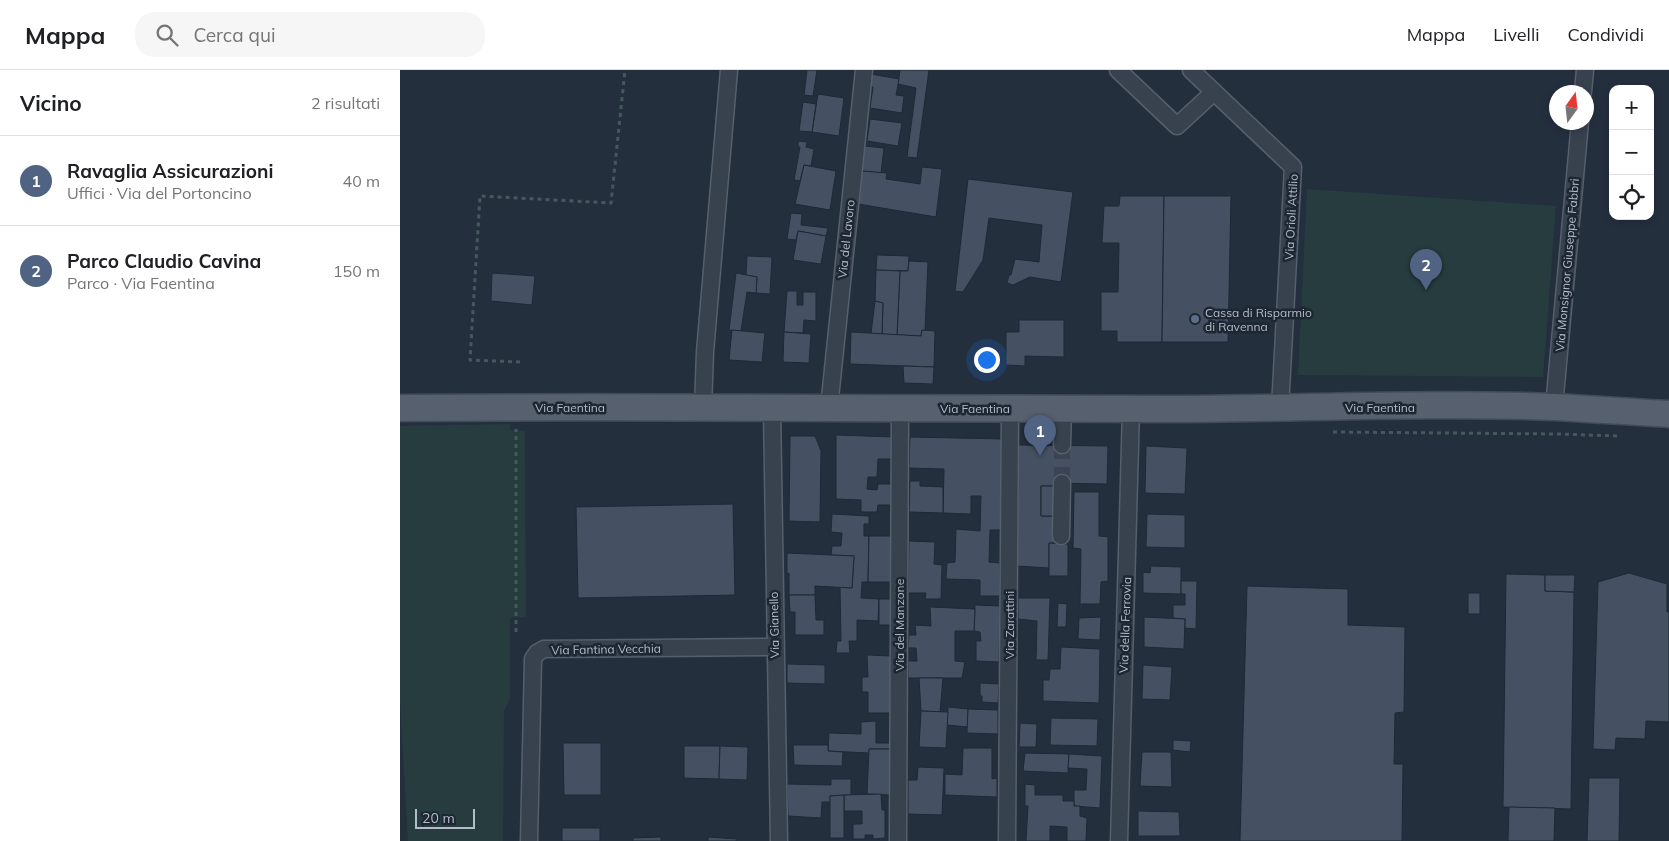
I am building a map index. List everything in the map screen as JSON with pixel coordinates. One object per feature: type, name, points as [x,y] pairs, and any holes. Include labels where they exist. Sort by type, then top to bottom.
[{"type":"main road","name":"Via Faentina","points":[[400,408],[1131,409],[1554,407],[1669,414]]},
{"type":"street","points":[[703,408],[705,352],[729,70]]},
{"type":"street","name":"Via del Lavoro","points":[[829,408],[864,70]]},
{"type":"street","points":[[1118,70],[1177,126],[1214,92]]},
{"type":"street","name":"Via Orioli Attilio","points":[[1191,70],[1294,167],[1280,408]]},
{"type":"street","points":[[1584,85],[1585,70]]},
{"type":"street","name":"Via Monsignor Giuseppe Fabbri","points":[[1554,407],[1579,130]]},
{"type":"street","name":"Via del Manzone","points":[[898,841],[900,408]]},
{"type":"street","name":"Via Zarattini","points":[[1007,841],[1010,408]]},
{"type":"street","name":"Via Gianello","points":[[772,409],[774,647],[779,841]]},
{"type":"street","points":[[1062,445],[1063,409]]},
{"type":"street","name":"Via della Ferrovia","points":[[1119,841],[1131,409]]},
{"type":"street","points":[[1061,536],[1062,483]]},
{"type":"street","name":"Via Fantina Vecchia","points":[[530,841],[533,659],[537,653],[544,649],[774,647]]},
{"type":"path","points":[[520,362],[470,360],[480,196],[611,203],[625,70]]},
{"type":"path","points":[[516,424],[516,632]]},
{"type":"path","points":[[1381,433],[1623,436]]},
{"type":"green space","points":[[1307,189],[1556,206],[1543,377],[1298,375]]},
{"type":"green space","points":[[510,424],[510,430],[525,431],[526,617],[510,618],[510,699],[504,711],[503,841],[408,841],[400,700],[400,426]]},
{"type":"building","points":[[807,70],[817,70],[813,96],[804,95]]},
{"type":"building","points":[[900,70],[929,70],[917,158],[907,157],[916,88],[898,84]]},
{"type":"building","points":[[865,73],[899,79],[896,95],[904,96],[902,113],[870,108],[873,87],[863,84]]},
{"type":"building","points":[[818,94],[844,98],[839,136],[812,132]]},
{"type":"building","points":[[803,102],[816,104],[812,132],[799,131]]},
{"type":"building","points":[[870,119],[902,123],[898,146],[867,141]]},
{"type":"building","points":[[798,141],[807,142],[806,147],[814,149],[811,166],[804,165],[800,181],[794,180],[800,147],[798,147]]},
{"type":"building","points":[[864,146],[884,148],[881,173],[862,171]]},
{"type":"building","points":[[804,165],[836,171],[830,210],[795,204]]},
{"type":"building","points":[[922,167],[942,169],[936,217],[858,204],[862,171],[887,173],[886,179],[920,184]]},
{"type":"building","points":[[968,179],[1073,192],[1061,282],[1030,277],[1013,285],[1007,283],[1015,259],[1039,262],[1042,225],[989,218],[983,260],[963,292],[955,291]]},
{"type":"building","points":[[1120,196],[1164,196],[1162,342],[1117,342],[1117,331],[1101,331],[1101,292],[1118,292],[1119,243],[1102,243],[1104,206],[1119,206]]},
{"type":"building","points":[[1164,196],[1231,196],[1228,342],[1162,342]]},
{"type":"building","points":[[791,213],[802,214],[801,225],[828,228],[826,236],[798,231],[796,240],[787,239]]},
{"type":"building","points":[[798,231],[826,236],[821,264],[793,260]]},
{"type":"building","points":[[877,255],[909,256],[908,271],[876,270]]},
{"type":"building","points":[[747,256],[772,257],[770,294],[756,293],[757,277],[746,275]]},
{"type":"building","points":[[909,261],[928,262],[925,330],[922,330],[921,336],[897,335],[900,271],[908,271]]},
{"type":"building","points":[[876,270],[900,271],[897,335],[882,334],[883,303],[875,301]]},
{"type":"building","points":[[492,273],[535,276],[532,305],[491,301]]},
{"type":"building","points":[[736,273],[757,277],[756,293],[747,292],[741,331],[729,330]]},
{"type":"building","points":[[787,291],[797,291],[797,305],[803,305],[803,292],[816,292],[816,321],[804,320],[803,333],[784,332]]},
{"type":"building","points":[[875,301],[883,303],[882,334],[871,334]]},
{"type":"building","points":[[1019,320],[1064,320],[1064,357],[1025,356],[1025,366],[1006,365],[1006,332],[1019,332]]},
{"type":"building","points":[[732,330],[765,333],[762,362],[729,360]]},
{"type":"building","points":[[922,330],[935,331],[934,367],[850,364],[851,332],[921,336]]},
{"type":"building","points":[[784,332],[811,334],[809,363],[783,362]]},
{"type":"building","points":[[903,366],[934,367],[933,384],[904,383]]},
{"type":"building","points":[[836,435],[893,437],[893,459],[878,459],[877,477],[868,477],[867,489],[877,490],[878,484],[893,484],[893,505],[878,505],[877,512],[861,512],[861,500],[836,499]]},
{"type":"building","points":[[790,436],[815,436],[821,451],[820,522],[789,521]]},
{"type":"building","points":[[910,437],[1003,439],[1001,530],[990,530],[989,562],[1000,563],[1000,596],[980,596],[980,580],[946,579],[947,563],[955,562],[956,529],[980,531],[981,496],[971,496],[971,514],[943,513],[944,469],[909,468]]},
{"type":"building","points":[[1018,445],[1108,446],[1107,484],[1056,483],[1056,486],[1041,486],[1041,516],[1055,516],[1054,543],[1049,543],[1049,568],[1017,566]]},
{"type":"building","points":[[1146,446],[1187,448],[1185,494],[1145,493]]},
{"type":"building","points":[[910,481],[920,481],[920,486],[943,487],[943,513],[909,512]]},
{"type":"building","points":[[1041,486],[1056,486],[1055,516],[1041,516]]},
{"type":"building","points":[[1074,492],[1099,492],[1099,536],[1108,537],[1108,581],[1101,582],[1100,604],[1080,604],[1081,549],[1073,548]]},
{"type":"building","points":[[733,504],[735,595],[578,598],[576,507]]},
{"type":"building","points":[[832,514],[869,516],[869,524],[864,524],[864,536],[869,536],[868,582],[862,582],[861,598],[879,599],[878,621],[857,620],[857,641],[849,641],[850,653],[836,653],[837,641],[841,641],[840,587],[852,588],[854,556],[831,555],[832,546],[841,546],[842,533],[831,532]]},
{"type":"building","points":[[1147,514],[1185,515],[1185,548],[1146,547]]},
{"type":"building","points":[[869,536],[892,536],[892,582],[868,582]]},
{"type":"building","points":[[909,541],[935,542],[934,564],[942,565],[941,599],[925,599],[926,593],[908,593]]},
{"type":"building","points":[[1049,543],[1068,544],[1068,576],[1049,576]]},
{"type":"building","points":[[787,553],[854,556],[852,588],[815,586],[815,595],[789,595]]},
{"type":"building","points":[[1151,566],[1181,567],[1181,594],[1143,593],[1143,572],[1150,573]]},
{"type":"building","points":[[1629,573],[1667,584],[1667,612],[1669,612],[1669,722],[1646,721],[1645,739],[1616,738],[1615,750],[1593,749],[1598,582]]},
{"type":"building","points":[[1506,574],[1545,575],[1545,591],[1574,592],[1571,809],[1503,807]]},
{"type":"building","points":[[1545,575],[1575,575],[1574,592],[1545,591]]},
{"type":"building","points":[[1181,581],[1197,581],[1196,629],[1185,628],[1185,619],[1173,618],[1173,605],[1185,605],[1185,594],[1181,594]]},
{"type":"building","points":[[1247,586],[1348,589],[1348,625],[1405,627],[1404,712],[1395,713],[1394,764],[1403,764],[1402,841],[1240,841]]},
{"type":"building","points":[[1468,593],[1480,593],[1480,614],[1468,614]]},
{"type":"building","points":[[789,595],[815,595],[816,620],[824,620],[824,635],[795,635],[795,612],[790,612]]},
{"type":"building","points":[[1018,598],[1050,598],[1048,660],[1036,660],[1037,621],[1018,619]]},
{"type":"building","points":[[879,599],[892,599],[892,625],[879,625]]},
{"type":"building","points":[[1058,603],[1067,604],[1066,627],[1057,627]]},
{"type":"building","points":[[975,605],[1000,606],[999,662],[976,661],[976,641],[981,641],[980,632],[974,631]]},
{"type":"building","points":[[930,607],[975,609],[974,631],[955,631],[955,661],[965,662],[962,678],[908,678],[908,661],[917,661],[916,648],[908,648],[909,635],[916,635],[915,625],[931,626]]},
{"type":"building","points":[[1101,617],[1100,640],[1078,639],[1079,618]]},
{"type":"building","points":[[1144,617],[1185,619],[1184,649],[1144,647]]},
{"type":"building","points":[[1061,647],[1100,649],[1099,703],[1043,701],[1043,680],[1049,680],[1050,669],[1060,669]]},
{"type":"building","points":[[867,655],[892,656],[891,713],[868,713],[868,692],[862,692],[862,677],[868,677]]},
{"type":"building","points":[[787,664],[825,665],[825,684],[787,683]]},
{"type":"building","points":[[1143,665],[1172,667],[1170,700],[1142,699]]},
{"type":"building","points":[[919,678],[943,678],[940,712],[921,711]]},
{"type":"building","points":[[980,683],[999,684],[998,703],[982,702]]},
{"type":"building","points":[[948,707],[968,709],[968,727],[947,725]]},
{"type":"building","points":[[968,709],[998,710],[998,734],[967,733]]},
{"type":"building","points":[[921,711],[948,712],[946,748],[919,747]]},
{"type":"building","points":[[1051,718],[1098,719],[1097,746],[1050,745]]},
{"type":"building","points":[[876,721],[876,743],[891,743],[891,749],[869,749],[869,753],[828,751],[829,733],[861,734],[861,722]]},
{"type":"building","points":[[1020,723],[1037,724],[1036,747],[1019,747]]},
{"type":"building","points":[[1173,740],[1191,741],[1190,752],[1173,750]]},
{"type":"building","points":[[563,743],[601,743],[601,795],[564,795]]},
{"type":"building","points":[[793,745],[828,745],[828,751],[843,752],[842,766],[794,765]]},
{"type":"building","points":[[684,746],[720,746],[719,779],[684,778]]},
{"type":"building","points":[[720,746],[748,747],[747,780],[719,779]]},
{"type":"building","points":[[963,748],[992,748],[992,779],[997,778],[997,797],[945,795],[945,774],[962,775]]},
{"type":"building","points":[[869,749],[891,749],[890,795],[867,794]]},
{"type":"building","points":[[1142,752],[1171,752],[1172,787],[1140,786]]},
{"type":"building","points":[[1025,753],[1069,754],[1068,773],[1023,771]]},
{"type":"building","points":[[1069,754],[1102,756],[1100,808],[1074,806],[1074,790],[1086,790],[1087,769],[1068,768]]},
{"type":"building","points":[[918,767],[944,768],[942,815],[908,814],[908,780],[917,780]]},
{"type":"building","points":[[1589,778],[1620,778],[1619,841],[1587,841]]},
{"type":"building","points":[[831,779],[851,779],[851,795],[830,796],[830,802],[822,802],[821,818],[788,816],[787,784],[831,785]]},
{"type":"building","points":[[1025,784],[1035,785],[1035,795],[1063,795],[1063,801],[1074,801],[1074,806],[1080,806],[1080,816],[1087,818],[1086,841],[1067,841],[1067,827],[1050,826],[1050,841],[1026,841],[1028,806],[1025,806]]},
{"type":"building","points":[[881,794],[882,810],[885,810],[885,838],[873,839],[873,835],[865,835],[865,839],[853,839],[853,824],[862,824],[862,811],[844,811],[844,795]]},
{"type":"building","points":[[844,795],[844,838],[830,838],[830,796]]},
{"type":"building","points":[[1509,807],[1555,808],[1554,841],[1508,841]]},
{"type":"building","points":[[1138,811],[1179,812],[1180,836],[1138,836]]},
{"type":"building","points":[[562,828],[600,828],[600,841],[562,841]]},
{"type":"building","points":[[661,837],[661,841],[633,841],[633,838]]},
{"type":"building","points":[[708,837],[737,839],[736,841],[708,841]]},
{"type":"tunnel","points":[[1062,445],[1062,483]]},
{"type":"place","name":"Parco Claudio Cavina","points":[[1426,290]]},
{"type":"place","name":"Cassa di Risparmio di Ravenna","points":[[1195,319]]},
{"type":"place","name":"Ravaglia Assicurazioni","points":[[1040,456]]}]
